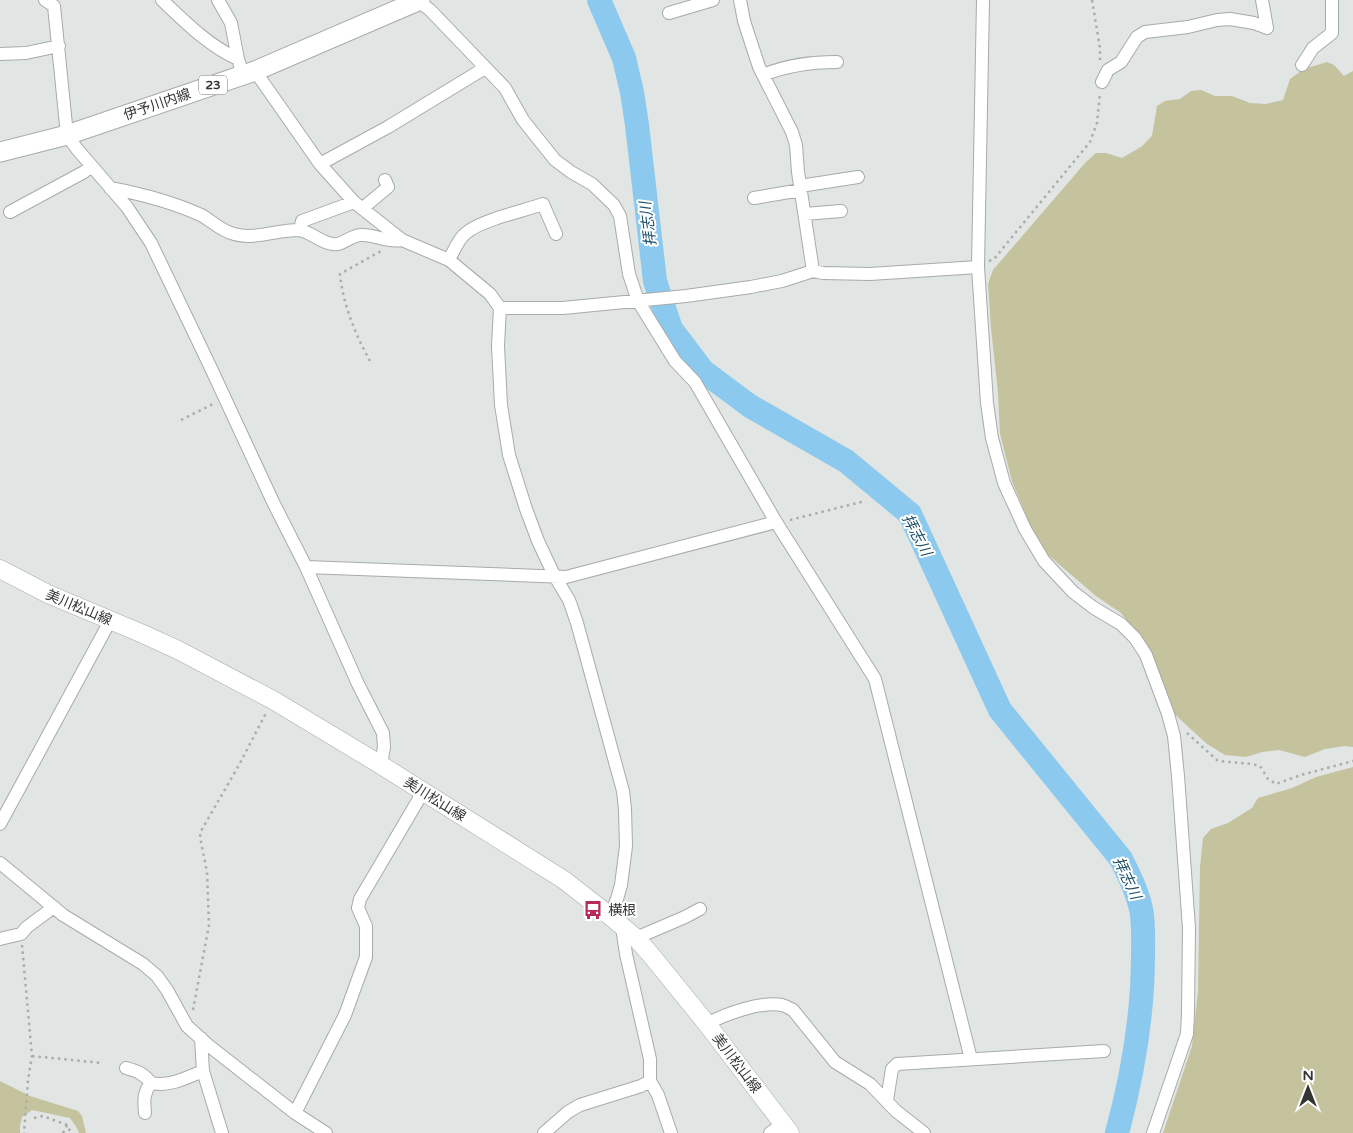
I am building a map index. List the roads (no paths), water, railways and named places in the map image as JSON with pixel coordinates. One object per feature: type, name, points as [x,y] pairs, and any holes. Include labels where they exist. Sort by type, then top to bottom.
[{"type":"main road","name":"伊予川内線","points":[[0,152],[67,135],[419,0]]},
{"type":"main road","name":"美川松山線","points":[[0,569],[42,591],[178,650],[273,700],[381,765],[564,880],[623,927],[667,973],[707,1024],[781,1130]]},
{"type":"street","points":[[46,0],[54,6],[67,135],[139,223],[151,243],[274,504],[306,567],[358,684],[383,733],[384,747],[381,765]]},
{"type":"street","points":[[162,0],[197,32],[245,68],[320,164],[396,241]]},
{"type":"street","points":[[218,0],[231,23],[245,68]]},
{"type":"street","points":[[419,0],[505,88],[523,120],[555,160],[592,184],[614,205],[620,216],[629,274],[641,300],[676,361],[694,382],[776,522],[875,679],[971,1059]]},
{"type":"street","points":[[669,13],[713,0]]},
{"type":"street","points":[[740,0],[744,21],[763,75],[792,132],[796,145],[813,270]]},
{"type":"street","points":[[983,0],[978,267],[987,403],[992,438],[1004,483],[1025,529],[1044,561],[1073,592],[1094,608],[1121,624],[1135,638],[1146,655],[1168,714],[1174,736],[1189,928],[1188,1013],[1186,1034],[1153,1133]]},
{"type":"street","points":[[1102,82],[1108,70],[1121,62],[1137,37],[1145,32],[1188,27],[1230,19],[1267,28],[1262,0]]},
{"type":"street","points":[[1302,65],[1313,48],[1332,33],[1332,0]]},
{"type":"street","points":[[0,54],[26,53],[58,46]]},
{"type":"street","points":[[763,75],[804,63],[837,62]]},
{"type":"street","points":[[320,164],[388,127],[485,68]]},
{"type":"street","points":[[10,212],[91,166]]},
{"type":"street","points":[[754,198],[858,177]]},
{"type":"street","points":[[300,230],[302,221],[359,205],[388,188],[385,180]]},
{"type":"street","points":[[110,188],[152,197],[187,209],[204,217],[221,229],[234,234],[247,236],[300,230],[337,245],[358,235],[368,235],[396,241],[449,260],[490,294],[500,308],[498,346],[501,405],[509,455],[526,509],[577,623],[623,791],[626,824],[623,870],[617,899],[626,954],[650,1059],[650,1081],[658,1095],[672,1133]]},
{"type":"street","points":[[449,260],[466,233],[489,222],[543,204],[556,234]]},
{"type":"street","points":[[805,214],[841,211]]},
{"type":"street","points":[[500,308],[563,308],[686,296],[751,287],[813,270],[823,273],[870,274],[978,267]]},
{"type":"street","points":[[306,567],[554,575],[566,577],[776,522]]},
{"type":"street","points":[[0,824],[110,621]]},
{"type":"street","points":[[295,1113],[345,1015],[366,957],[366,926],[358,908],[360,899],[423,792]]},
{"type":"street","points":[[0,863],[63,915],[143,964],[157,976],[167,990],[187,1026],[295,1113],[326,1133]]},
{"type":"street","points":[[0,938],[21,934],[27,927],[54,907]]},
{"type":"street","points":[[623,927],[684,917],[700,909]]},
{"type":"street","points":[[707,1024],[734,1012],[769,1005],[783,1005],[793,1010],[835,1062],[870,1084],[896,1111],[924,1133]]},
{"type":"street","points":[[200,1038],[203,1071],[222,1133]]},
{"type":"street","points":[[887,1100],[892,1069],[897,1064],[1104,1051]]},
{"type":"street","points":[[126,1068],[138,1071],[145,1075],[151,1083],[158,1085],[171,1083],[203,1071]]},
{"type":"street","points":[[544,1133],[568,1112],[580,1105],[641,1086],[650,1081]]},
{"type":"street","points":[[145,1114],[145,1090],[151,1083]]},
{"type":"waterway","name":"拝志川","points":[[599,0],[624,58],[632,92],[655,281],[671,329],[703,371],[750,406],[846,461],[910,514],[1000,710],[1121,859],[1130,877],[1142,914],[1143,978],[1136,1045],[1117,1133]]},
{"type":"place","name":"横根","points":[[593,910]]}]
